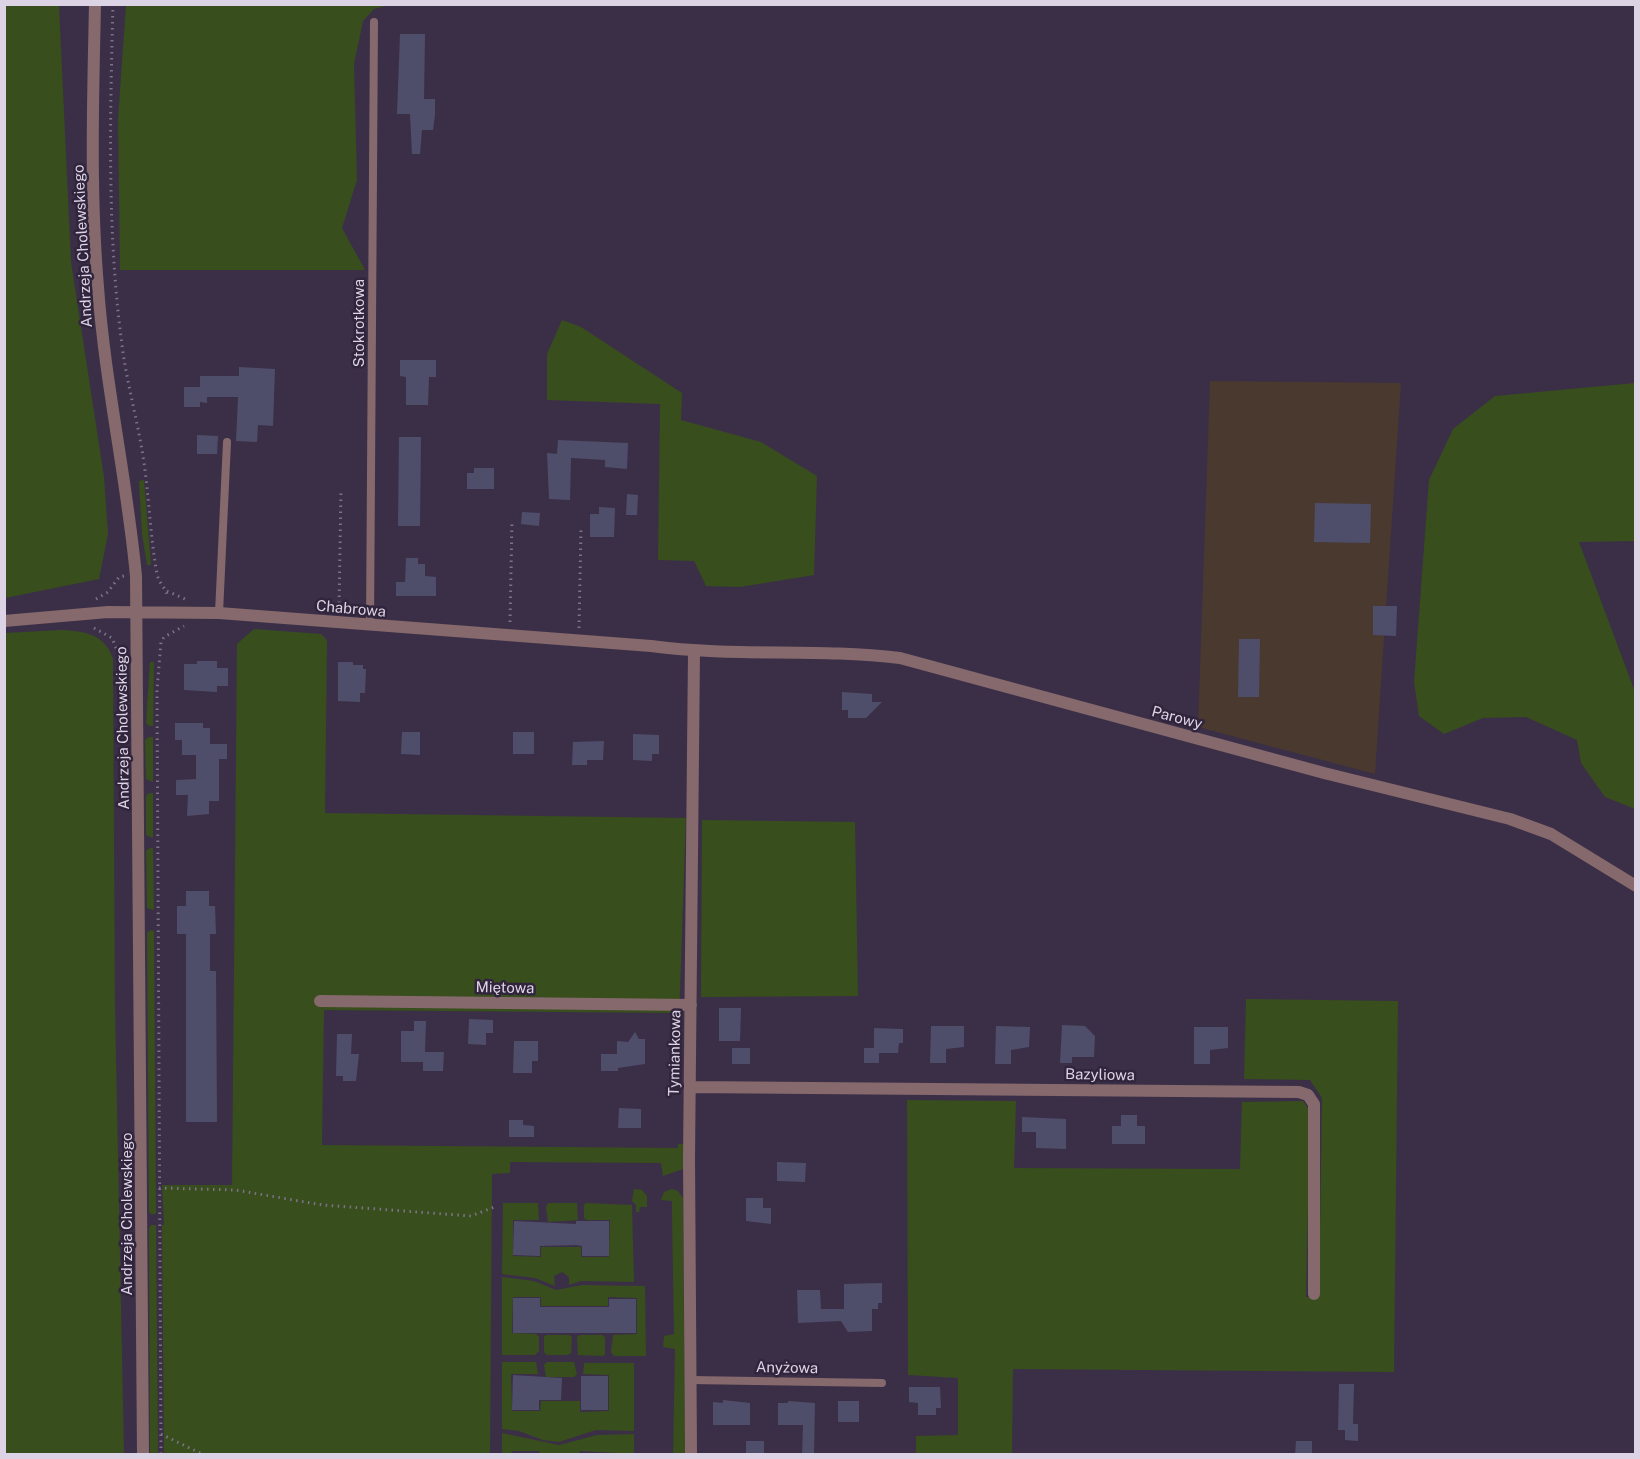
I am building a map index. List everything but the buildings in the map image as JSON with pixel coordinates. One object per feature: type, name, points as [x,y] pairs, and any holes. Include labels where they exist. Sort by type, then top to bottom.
[{"type":"street","name":"Andrzeja Cholewskiego","points":[[95,4],[93,140],[95,256],[104,342],[128,498],[136,612],[143,1455]]},
{"type":"street","name":"Chabrowa","points":[[4,621],[136,612],[219,613],[694,652]]},
{"type":"street","name":"Parowy","points":[[694,652],[856,652],[900,658],[1313,770],[1510,819],[1551,834],[1635,886]]},
{"type":"street","name":"Tymiankowa","points":[[691,1455],[690,1086],[694,652]]},
{"type":"street","name":"Miętowa","points":[[320,1001],[691,1005]]},
{"type":"street","name":"Bazyliowa","points":[[690,1086],[1299,1092],[1308,1095],[1314,1104],[1314,1294]]},
{"type":"lane","name":"Stokrotkowa","points":[[370,625],[374,22]]},
{"type":"lane","points":[[219,613],[227,442]]},
{"type":"lane","name":"Anyżowa","points":[[691,1380],[882,1383]]},
{"type":"path","points":[[113,4],[110,169],[113,262],[122,345],[129,394],[140,438],[157,574],[167,591],[168,598]]},
{"type":"path","points":[[339,622],[340,489]]},
{"type":"path","points":[[510,636],[512,521]]},
{"type":"path","points":[[579,642],[581,528]]},
{"type":"path","points":[[147,575],[157,574]]},
{"type":"path","points":[[108,592],[119,577],[124,576]]},
{"type":"path","points":[[161,1455],[156,723],[159,653],[161,642],[168,635],[168,625]]},
{"type":"path","points":[[108,635],[115,642],[118,653],[125,653]]},
{"type":"path","points":[[150,653],[159,653]]},
{"type":"path","points":[[159,1188],[235,1190],[323,1205],[471,1216],[497,1206]]},
{"type":"path","points":[[161,1434],[202,1455]]},
{"type":"shaded area","points":[[1210,381],[1401,383],[1375,774],[1198,727]]},
{"type":"green space","points":[[4,5],[59,5],[71,262],[104,477],[108,534],[99,579],[5,598]]},
{"type":"green space","points":[[126,5],[390,5],[374,9],[363,21],[354,64],[357,180],[342,228],[365,270],[120,270],[118,119]]},
{"type":"green space","points":[[562,320],[581,327],[682,393],[681,420],[761,442],[817,476],[814,575],[740,587],[706,586],[694,561],[658,560],[660,404],[547,400],[547,354]]},
{"type":"green space","points":[[1635,383],[1635,541],[1579,542],[1635,692],[1635,809],[1605,797],[1581,763],[1577,740],[1526,717],[1483,718],[1444,734],[1419,716],[1414,682],[1429,480],[1453,429],[1495,396]]},
{"type":"green space","points":[[144,480],[151,565],[147,565],[142,534],[139,481]]},
{"type":"green space","points":[[254,629],[321,634],[327,640],[325,813],[686,818],[679,1019],[674,1013],[324,1010],[322,1145],[678,1148],[678,1144],[683,1144],[683,1169],[663,1176],[661,1163],[510,1162],[510,1173],[492,1174],[490,1454],[164,1454],[162,1185],[232,1185],[237,644]]},
{"type":"green space","points":[[78,631],[99,639],[105,644],[113,659],[115,1008],[124,1454],[5,1454],[5,633]]},
{"type":"green space","points":[[126,662],[129,701],[125,738],[120,738],[120,666]]},
{"type":"green space","points":[[150,662],[154,662],[153,726],[146,723]]},
{"type":"green space","points":[[153,737],[153,782],[146,779],[145,740]]},
{"type":"green space","points":[[153,793],[153,838],[146,835],[146,796]]},
{"type":"green space","points":[[702,820],[855,822],[858,996],[701,997]]},
{"type":"green space","points":[[153,848],[154,910],[147,908],[146,851]]},
{"type":"green space","points":[[150,930],[154,931],[156,1214],[149,1212],[147,933]]},
{"type":"green space","points":[[1246,999],[1398,1001],[1394,1372],[1013,1369],[1012,1454],[916,1454],[916,1436],[958,1435],[958,1378],[908,1375],[907,1100],[1016,1101],[1014,1168],[1240,1169],[1242,1102],[1303,1101],[1310,1111],[1306,1297],[1319,1297],[1322,1098],[1310,1080],[1244,1079]]},
{"type":"green space","points":[[634,1189],[642,1190],[647,1196],[647,1207],[640,1207],[639,1212],[636,1212],[636,1205],[632,1201]]},
{"type":"green space","points":[[672,1189],[678,1191],[683,1198],[685,1454],[673,1454],[675,1349],[663,1347],[664,1336],[674,1334],[672,1201],[661,1200],[664,1192]]},
{"type":"green space","points":[[503,1203],[538,1203],[539,1220],[513,1220],[513,1256],[541,1257],[541,1247],[581,1247],[581,1257],[609,1257],[610,1220],[587,1220],[584,1218],[584,1205],[586,1203],[632,1205],[634,1282],[581,1281],[569,1285],[569,1277],[562,1272],[554,1276],[555,1286],[535,1278],[502,1274]]},
{"type":"green space","points":[[548,1203],[577,1203],[578,1220],[548,1222],[546,1207]]},
{"type":"green space","points":[[151,1225],[156,1225],[158,1454],[150,1454],[149,1228]]},
{"type":"green space","points":[[502,1277],[534,1281],[556,1290],[582,1285],[645,1286],[646,1356],[614,1356],[611,1352],[613,1335],[637,1334],[637,1298],[608,1297],[608,1306],[541,1306],[541,1297],[513,1297],[512,1333],[536,1334],[539,1337],[539,1351],[535,1355],[502,1355]]},
{"type":"green space","points":[[546,1335],[572,1337],[571,1353],[547,1355],[544,1352]]},
{"type":"green space","points":[[580,1335],[605,1337],[605,1354],[603,1356],[578,1355],[577,1337]]},
{"type":"green space","points":[[502,1362],[536,1362],[538,1374],[511,1374],[512,1411],[540,1411],[541,1401],[580,1401],[580,1412],[609,1411],[609,1375],[583,1374],[584,1363],[634,1363],[634,1431],[596,1430],[559,1442],[543,1440],[519,1431],[502,1429]]},
{"type":"green space","points":[[547,1362],[574,1362],[577,1374],[574,1377],[546,1377],[544,1365]]},
{"type":"green space","points":[[502,1433],[559,1445],[597,1435],[634,1434],[634,1454],[580,1451],[579,1454],[540,1454],[539,1451],[512,1451],[511,1454],[502,1454]]}]
